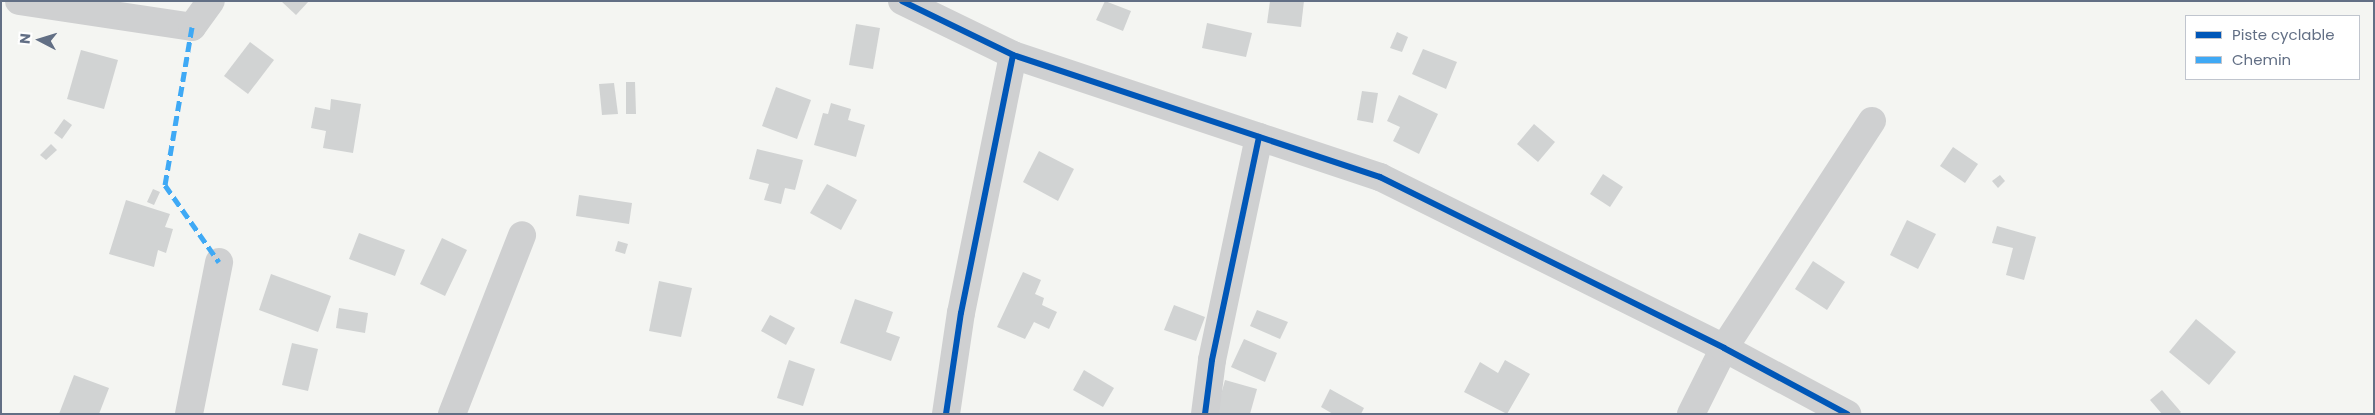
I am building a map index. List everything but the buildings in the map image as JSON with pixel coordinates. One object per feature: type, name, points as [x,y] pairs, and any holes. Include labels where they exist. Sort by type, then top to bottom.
[{"type":"street","points":[[19,1],[192,27],[211,1]]},
{"type":"street","points":[[902,1],[1013,55],[1380,177],[1724,348],[1847,414]]},
{"type":"street","points":[[946,414],[960,313],[1013,55]]},
{"type":"street","points":[[1691,414],[1724,348],[1872,121]]},
{"type":"street","points":[[1205,414],[1212,360],[1259,137]]},
{"type":"street","points":[[452,414],[522,235]]},
{"type":"street","points":[[188,414],[219,262]]},
{"type":"marked path","points":[[192,27],[165,185],[219,262]]},
{"type":"cycle path","points":[[902,1],[1013,55],[1380,177],[1724,348],[1847,414]]},
{"type":"cycle path","points":[[946,414],[961,313],[1013,55]]},
{"type":"cycle path","points":[[1205,414],[1212,360],[1259,137]]}]
